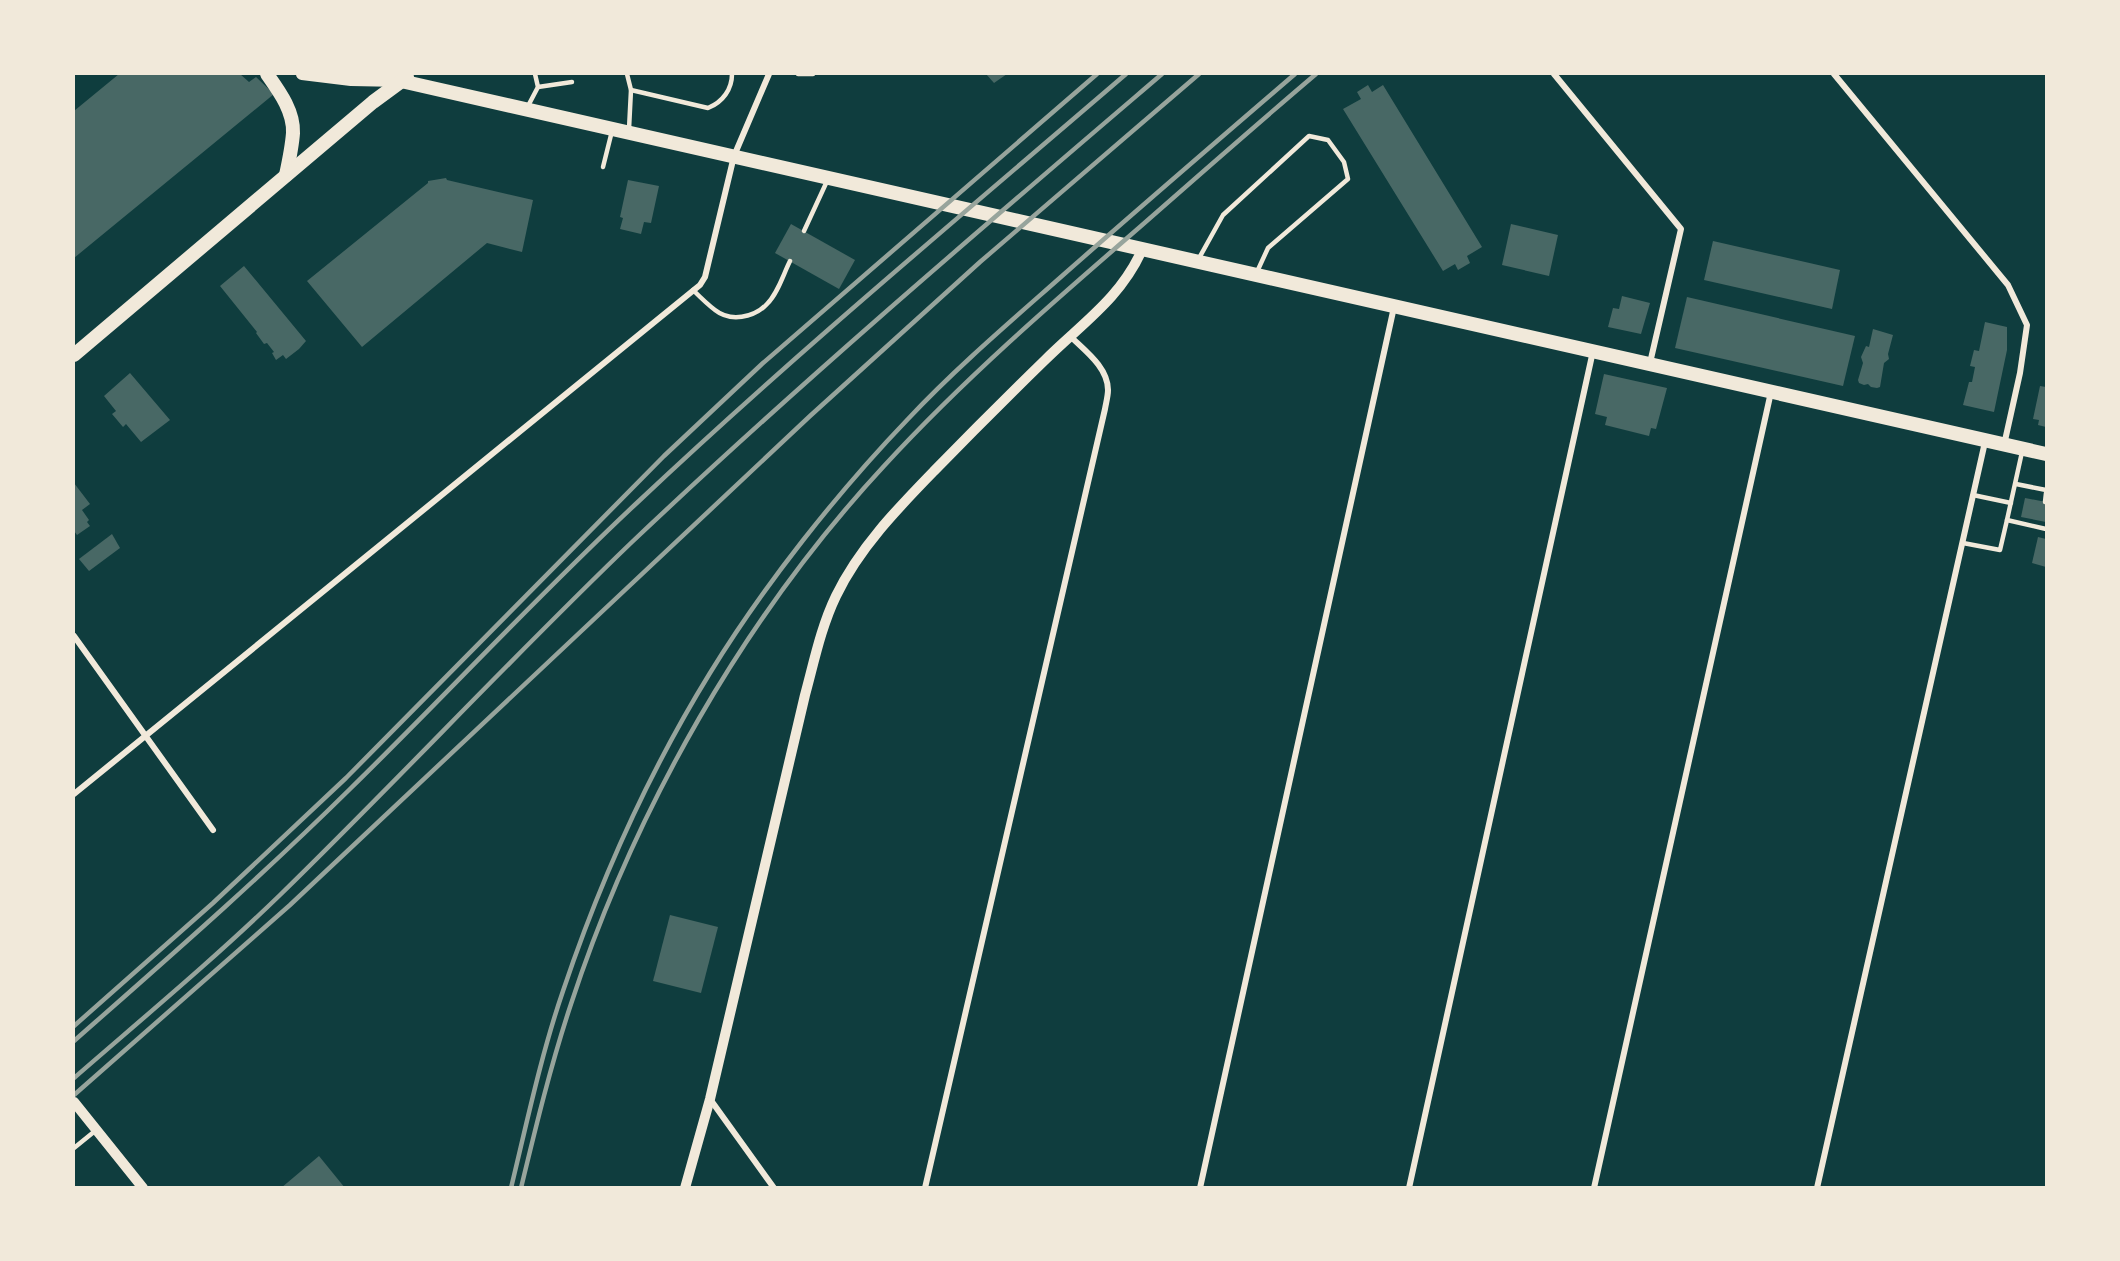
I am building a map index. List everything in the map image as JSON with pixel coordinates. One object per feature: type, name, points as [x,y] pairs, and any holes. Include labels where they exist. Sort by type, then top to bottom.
[{"type":"main road","points":[[267,74],[283,97],[292,123],[293,132],[286,175]]},
{"type":"main road","points":[[302,74],[351,80],[406,77]]},
{"type":"main road","points":[[381,74],[406,77],[527,109],[1142,250],[1650,363],[1985,442],[2046,454]]},
{"type":"main road","points":[[74,355],[373,102],[406,77]]},
{"type":"street","points":[[74,794],[700,285],[705,277],[734,156],[769,74]]},
{"type":"street","points":[[1554,74],[1681,229],[1650,363]]},
{"type":"street","points":[[1834,74],[2008,285],[2027,326],[2020,373],[2004,445]]},
{"type":"street","points":[[686,1188],[710,1100],[805,695],[820,637],[837,595],[863,553],[894,512],[984,419],[1112,298],[1133,270],[1142,250]]},
{"type":"street","points":[[1200,1188],[1394,306]]},
{"type":"street","points":[[925,1188],[1105,410],[1108,389],[1106,377],[1098,364],[1070,336]]},
{"type":"street","points":[[1409,1188],[1593,351]]},
{"type":"street","points":[[1594,1188],[1771,392]]},
{"type":"street","points":[[1819,1187],[1985,442]]},
{"type":"street","points":[[74,636],[213,831]]},
{"type":"street","points":[[710,1100],[774,1188]]},
{"type":"street","points":[[74,1102],[143,1188]]},
{"type":"lane","points":[[527,109],[538,87],[535,74]]},
{"type":"lane","points":[[627,74],[632,90],[628,132]]},
{"type":"lane","points":[[632,90],[708,108],[717,105],[726,95],[732,82],[732,74]]},
{"type":"lane","points":[[798,74],[813,74]]},
{"type":"lane","points":[[538,87],[572,82]]},
{"type":"lane","points":[[603,167],[612,128]]},
{"type":"lane","points":[[1197,262],[1223,215],[1309,135],[1328,140],[1344,162],[1348,179],[1268,248],[1255,275]]},
{"type":"lane","points":[[804,231],[829,178]]},
{"type":"lane","points":[[693,290],[716,311],[729,317],[742,317],[754,313],[767,304],[775,293],[790,261]]},
{"type":"lane","points":[[1963,543],[2000,550],[2023,449]]},
{"type":"lane","points":[[2016,484],[2046,492],[2044,502]]},
{"type":"lane","points":[[1973,495],[2011,503]]},
{"type":"lane","points":[[2007,520],[2046,530]]},
{"type":"lane","points":[[2038,528],[2040,521]]},
{"type":"lane","points":[[74,1148],[96,1130]]},
{"type":"building","points":[[119,74],[240,74],[249,82],[256,77],[274,94],[74,258],[74,111]]},
{"type":"building","points":[[986,74],[1007,74],[994,83]]},
{"type":"building","points":[[1368,85],[1372,92],[1383,85],[1482,247],[1467,256],[1470,263],[1458,270],[1455,264],[1443,271],[1343,109],[1361,99],[1357,92]]},
{"type":"building","points":[[446,178],[533,200],[522,252],[487,243],[362,347],[307,281],[428,181]]},
{"type":"building","points":[[628,180],[659,186],[651,223],[644,222],[641,234],[620,229],[623,218],[620,217]]},
{"type":"building","points":[[791,224],[855,260],[839,289],[775,253]]},
{"type":"building","points":[[1511,224],[1558,235],[1549,276],[1502,265]]},
{"type":"building","points":[[1713,241],[1840,270],[1832,309],[1704,280]]},
{"type":"building","points":[[244,266],[306,341],[286,359],[283,355],[276,360],[272,353],[274,352],[267,343],[264,344],[220,286]]},
{"type":"building","points":[[1622,296],[1650,303],[1641,334],[1608,327],[1613,308],[1619,309]]},
{"type":"building","points":[[1687,297],[1855,336],[1843,386],[1675,348]]},
{"type":"building","points":[[1985,322],[2007,327],[2007,350],[1994,412],[1963,405],[1975,367],[1970,366],[1974,350],[1979,351]]},
{"type":"building","points":[[1873,329],[1893,335],[1888,354],[1889,359],[1884,363],[1880,387],[1877,388],[1859,383],[1858,380],[1863,363],[1861,357],[1866,346],[1869,347]]},
{"type":"building","points":[[130,373],[170,420],[141,442],[126,424],[123,427],[112,414],[116,411],[104,396]]},
{"type":"building","points":[[1604,374],[1667,388],[1656,429],[1651,428],[1649,436],[1605,425],[1607,417],[1595,414]]},
{"type":"building","points":[[2040,386],[2046,387],[2046,427],[2038,425],[2039,420],[2033,419]]},
{"type":"building","points":[[74,483],[90,504],[82,510],[90,526],[77,535],[74,531]]},
{"type":"building","points":[[2025,498],[2046,502],[2046,522],[2021,517]]},
{"type":"building","points":[[112,534],[120,548],[89,571],[79,559]]},
{"type":"building","points":[[2038,537],[2046,539],[2046,567],[2032,563]]},
{"type":"building","points":[[670,915],[718,927],[701,993],[653,981]]},
{"type":"building","points":[[319,1156],[345,1188],[281,1188]]},
{"type":"railway","points":[[74,1026],[213,903],[346,778],[664,456],[763,363],[1097,74]]},
{"type":"railway","points":[[74,1041],[316,822],[566,571],[699,445],[881,284],[1126,74]]},
{"type":"railway","points":[[74,1078],[255,919],[587,585],[762,422],[1162,74]]},
{"type":"railway","points":[[74,1095],[290,905],[810,416],[980,262],[1199,74]]},
{"type":"railway","points":[[511,1188],[555,1015],[577,950],[610,868],[666,749],[710,673],[754,607],[828,509],[881,448],[945,382],[1003,328],[1295,74]]},
{"type":"railway","points":[[521,1188],[550,1072],[571,1004],[597,931],[627,859],[661,788],[699,718],[740,651],[785,586],[833,524],[884,466],[945,403],[1041,313],[1316,74]]}]
